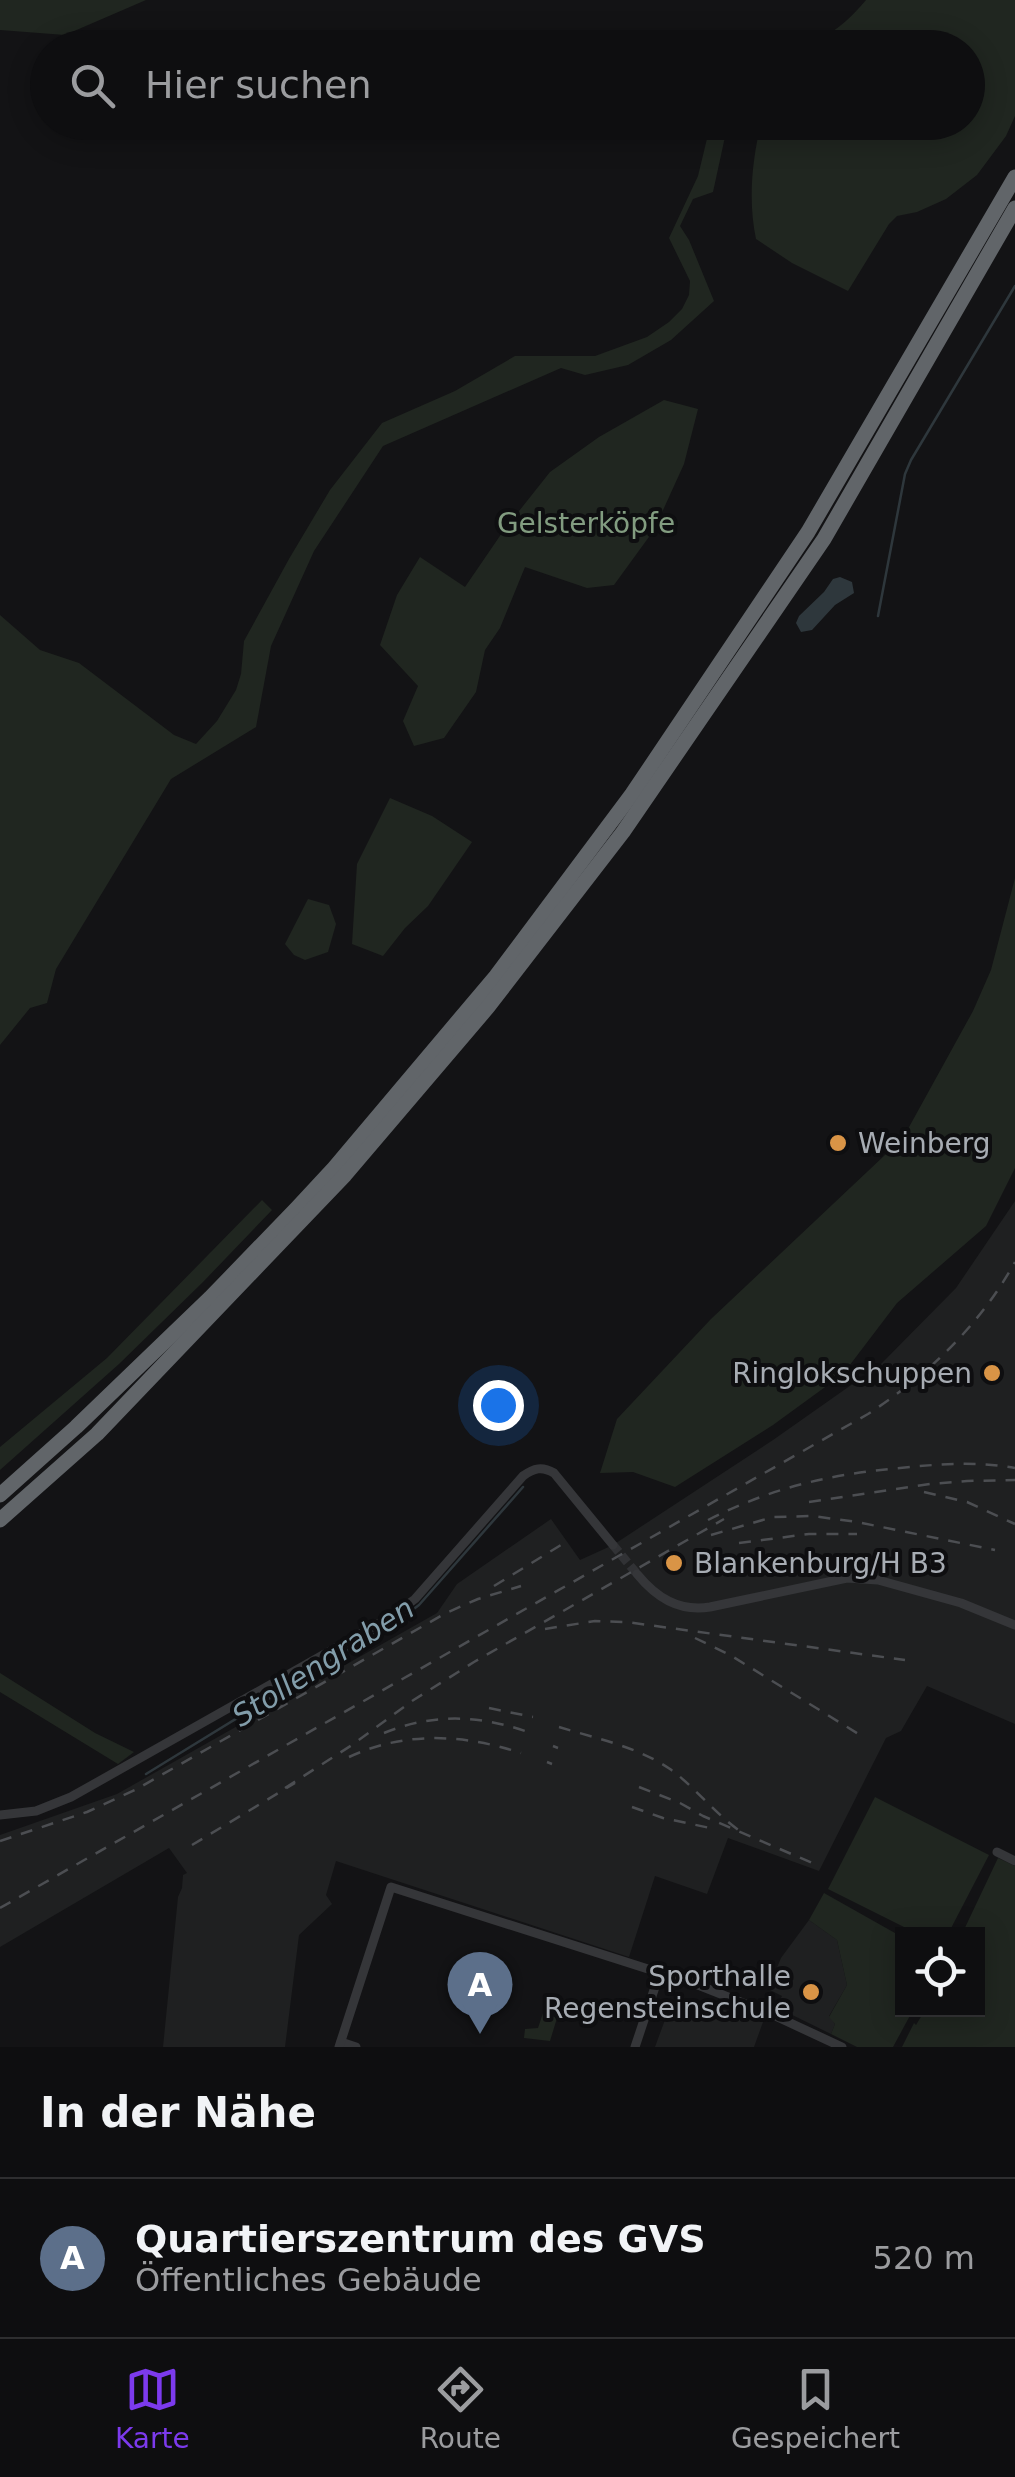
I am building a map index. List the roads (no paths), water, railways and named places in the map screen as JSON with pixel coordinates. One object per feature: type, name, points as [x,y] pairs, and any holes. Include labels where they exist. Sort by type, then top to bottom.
[{"type":"highway","points":[[0,1495],[197,1311],[284,1221],[334,1168],[496,976],[632,794],[808,532],[1015,177]]},
{"type":"highway","points":[[0,1520],[97,1434],[307,1216],[488,1007],[623,832],[824,539],[1015,208]]},
{"type":"street","points":[[0,1815],[36,1811],[72,1797],[392,1616],[414,1599],[523,1476],[538,1468],[547,1469],[562,1483],[614,1545]]},
{"type":"street","points":[[637,1574],[661,1598],[690,1608],[710,1608],[847,1578],[878,1580],[961,1603],[1015,1625]]},
{"type":"street","points":[[998,1852],[1015,1861]]},
{"type":"street","points":[[356,2047],[340,2044],[391,1887],[660,1972],[746,2003],[842,2047]]},
{"type":"street","points":[[635,2047],[660,1972]]},
{"type":"waterway","name":"Stollengraben","points":[[878,616],[905,474],[1015,286]]},
{"type":"waterway","name":"Stollengraben","points":[[146,1774],[419,1605],[523,1487]]},
{"type":"tunnel","points":[[613,1545],[637,1574]]},
{"type":"railway","points":[[0,1908],[868,1414],[951,1347],[986,1307],[1015,1262]]},
{"type":"railway","points":[[708,1520],[778,1491],[849,1474],[943,1464],[1015,1468]]},
{"type":"railway","points":[[809,1502],[930,1484],[1015,1480]]},
{"type":"railway","points":[[924,1492],[967,1502],[1015,1524]]},
{"type":"railway","points":[[711,1535],[773,1517],[812,1516],[995,1550]]},
{"type":"railway","points":[[285,1788],[474,1662],[724,1519]]},
{"type":"railway","points":[[739,1543],[809,1534],[857,1534]]},
{"type":"railway","points":[[494,1586],[561,1545]]},
{"type":"railway","points":[[0,1841],[87,1812],[135,1790],[446,1613],[521,1586]]},
{"type":"railway","points":[[545,1629],[595,1621],[626,1622],[905,1660]]},
{"type":"railway","points":[[695,1638],[730,1655],[865,1738]]},
{"type":"railway","points":[[489,1708],[533,1717]]},
{"type":"railway","points":[[384,1733],[438,1719],[492,1722],[528,1732]]},
{"type":"railway","points":[[559,1727],[658,1761],[740,1831]]},
{"type":"railway","points":[[349,1757],[391,1743],[434,1738],[478,1742],[521,1753]]},
{"type":"railway","points":[[553,1746],[558,1748]]},
{"type":"railway","points":[[547,1762],[552,1764]]},
{"type":"railway","points":[[192,1845],[295,1783]]},
{"type":"railway","points":[[639,1787],[817,1865]]},
{"type":"railway","points":[[632,1807],[710,1828]]},
{"type":"place","name":"Weinberg","points":[[838,1143]]},
{"type":"place","name":"Ringlokschuppen","points":[[992,1373]]},
{"type":"place","name":"Blankenburg/H B3","points":[[674,1563]]},
{"type":"place","name":"Sporthalle Regensteinschule","points":[[811,1992]]},
{"type":"place","name":"Quartierszentrum des GVS","points":[[480,2034]]},
{"type":"park label","name":"Gelsterköpfe","points":[[586,523]]}]
